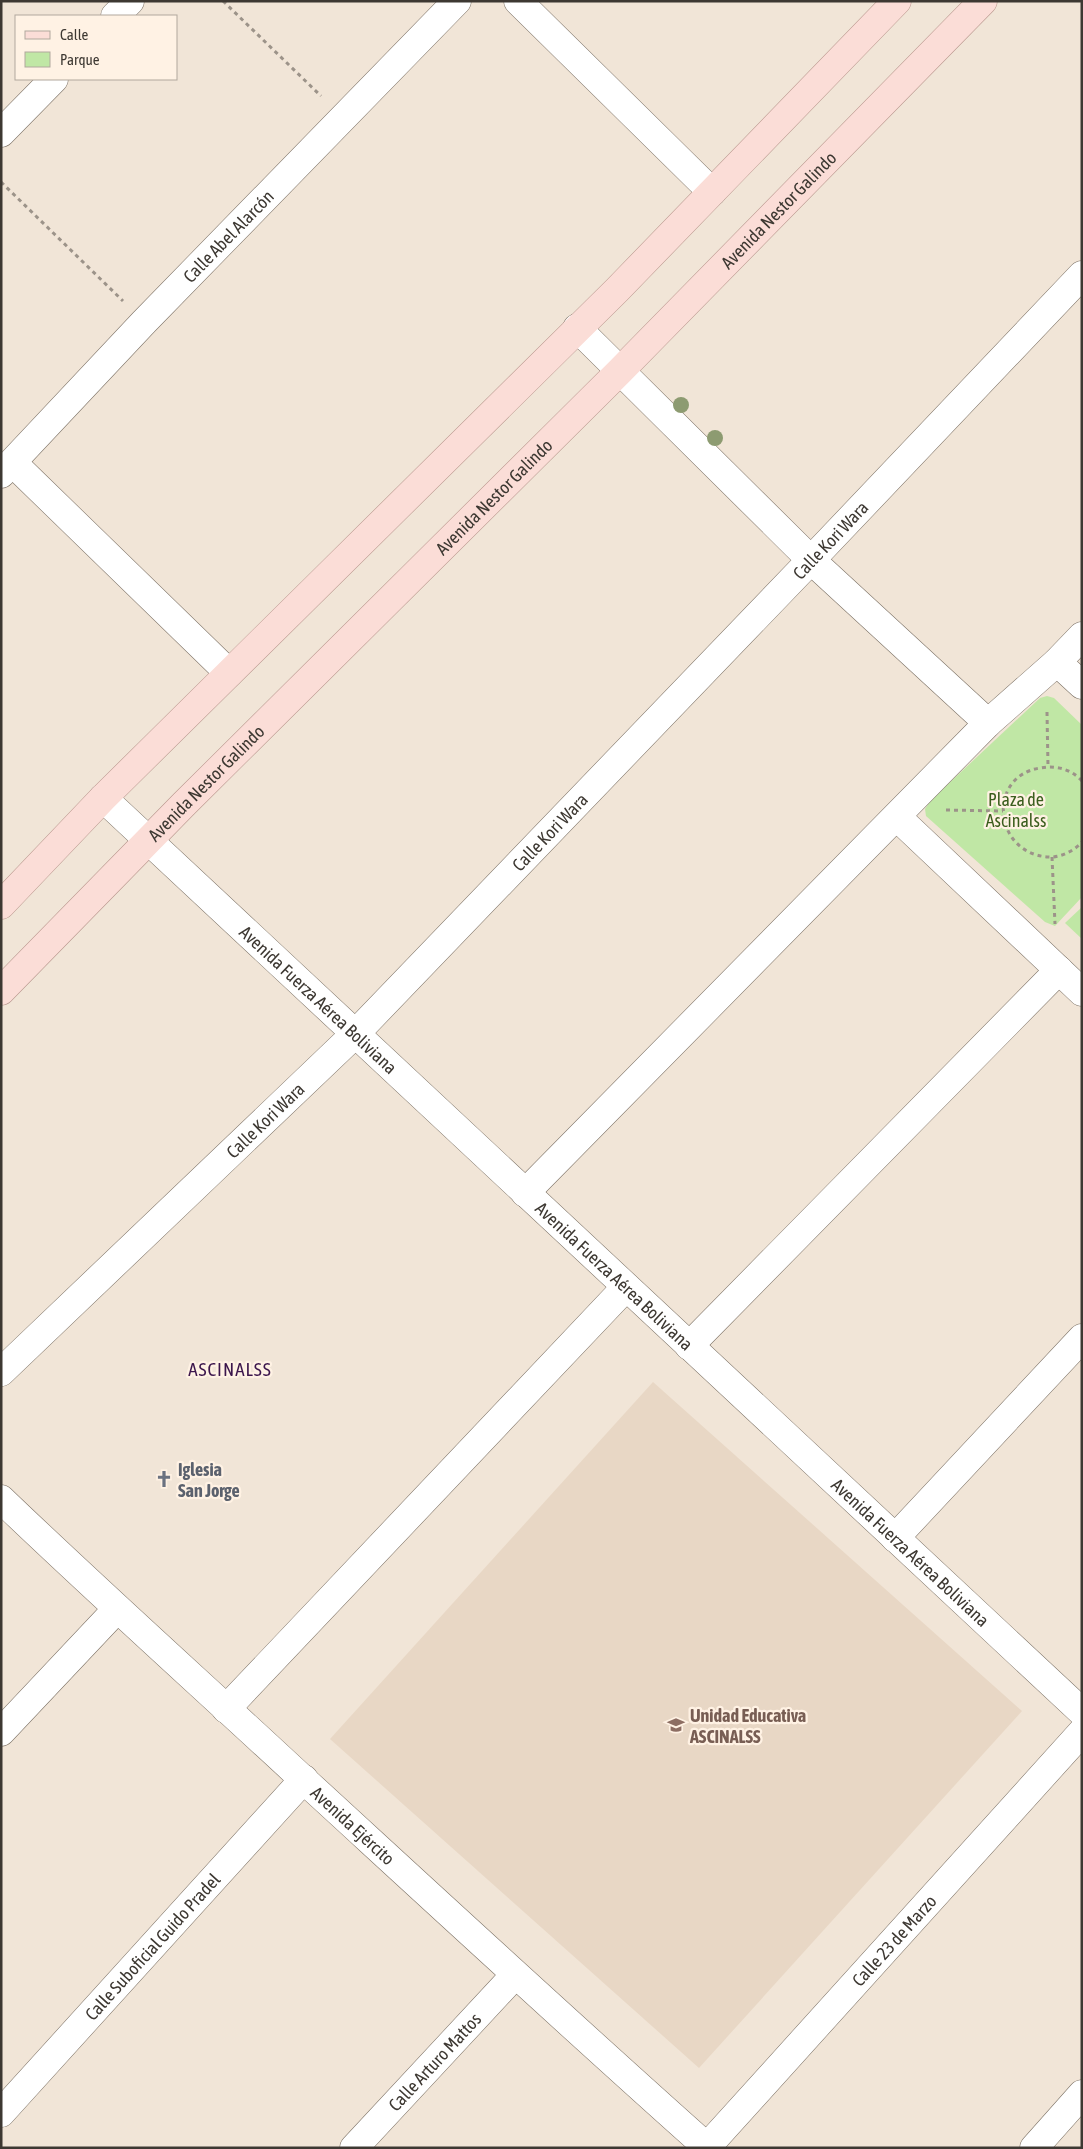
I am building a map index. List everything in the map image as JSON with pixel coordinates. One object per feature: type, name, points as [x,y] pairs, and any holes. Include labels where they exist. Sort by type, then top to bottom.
[{"type":"main road","points":[[1,905],[103,798],[712,192],[897,1]]},
{"type":"main road","name":"Avenida Nestor Galindo","points":[[1,991],[147,840],[620,371],[983,1]]},
{"type":"street","points":[[116,15],[130,1]]},
{"type":"street","name":"Calle Abel Alarcón","points":[[7,468],[144,322],[457,1]]},
{"type":"street","points":[[518,1],[712,192]]},
{"type":"street","points":[[1,133],[53,80]]},
{"type":"street","name":"Calle Kori Wara","points":[[1,1372],[356,1034],[812,560],[1082,275]]},
{"type":"street","points":[[577,328],[812,560],[988,723]]},
{"type":"street","points":[[7,468],[229,673]]},
{"type":"street","points":[[525,1192],[988,723],[1057,662],[1082,636]]},
{"type":"street","points":[[1057,662],[1082,685]]},
{"type":"street","name":"Avenida Fuerza Aérea Boliviana","points":[[103,798],[1082,1712]]},
{"type":"street","points":[[904,808],[1035,948],[1082,992]]},
{"type":"street","points":[[689,1346],[1059,970]]},
{"type":"street","points":[[226,1709],[626,1287]]},
{"type":"street","points":[[895,1538],[1082,1338]]},
{"type":"street","name":"Avenida Ejército","points":[[1,1499],[117,1609],[304,1779],[514,1976],[707,2147]]},
{"type":"street","points":[[1,1732],[117,1609]]},
{"type":"street","name":"Calle 23 de Marzo","points":[[707,2147],[1082,1732]]},
{"type":"street","name":"Calle Suboficial Guido Pradel","points":[[1,2113],[304,1779]]},
{"type":"street","name":"Calle Arturo Mattos","points":[[354,2148],[514,1976]]},
{"type":"street","points":[[1034,2148],[1082,2094]]},
{"type":"path","points":[[223,1],[342,117]]},
{"type":"path","points":[[1,182],[144,322]]},
{"type":"path","points":[[1034,682],[1047,696],[1048,766]]},
{"type":"path","points":[[1082,781],[1064,769],[1048,766],[1034,769],[1021,776],[1011,786],[1004,799],[1003,811],[1005,827],[1012,840],[1023,850],[1036,856],[1052,857],[1067,853],[1082,842]]},
{"type":"path","points":[[904,808],[1003,811]]},
{"type":"path","points":[[1035,948],[1055,926],[1052,857]]},
{"type":"shaded area","name":"Unidad Educativa ASCINALSS","points":[[653,1382],[1022,1711],[699,2068],[330,1739]]},
{"type":"green space","name":"Plaza de Ascinalss","points":[[1047,696],[1054,698],[1082,725],[1082,897],[1055,926],[1045,922],[926,816],[925,809],[931,800],[1040,698]]},
{"type":"green space","points":[[1082,907],[1082,939],[1065,923]]},
{"type":"place","name":"Iglesia San Jorge","points":[[164,1479]]},
{"type":"place","name":"Unidad Educativa ASCINALSS","points":[[676,1725]]},
{"type":"district","name":"ASCINALSS","points":[[230,1369]]}]
